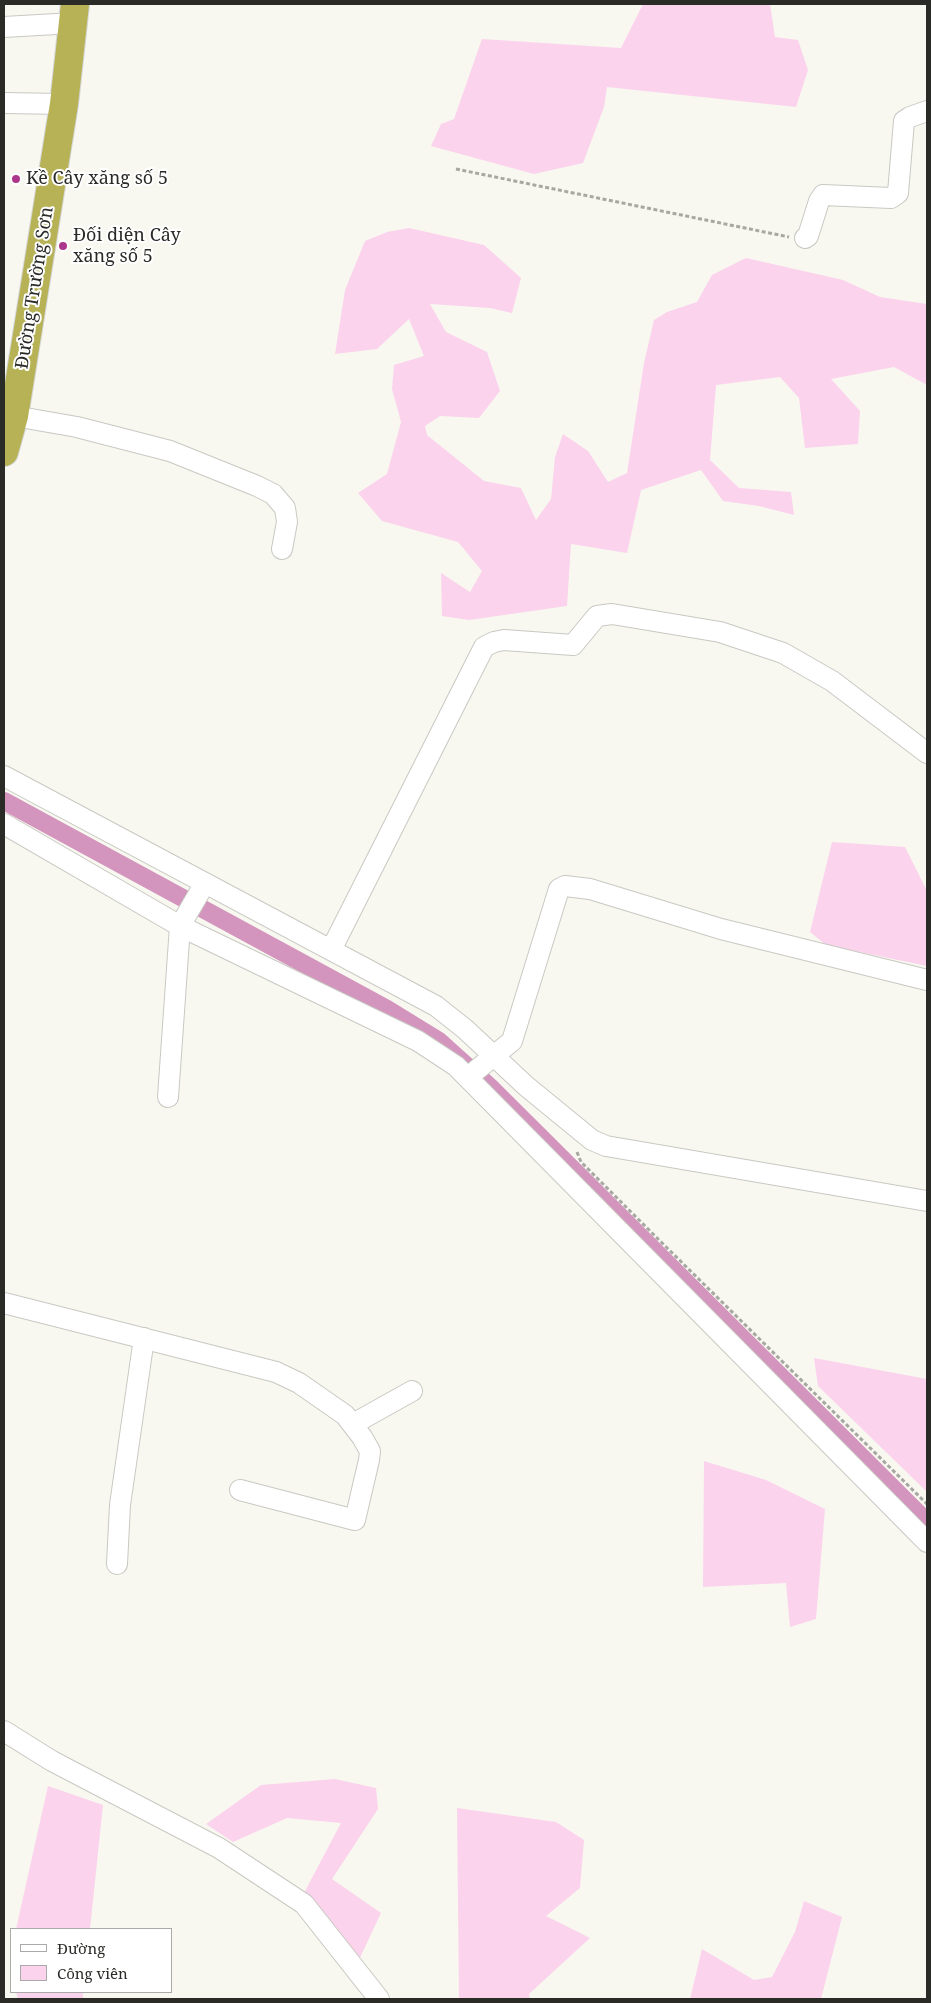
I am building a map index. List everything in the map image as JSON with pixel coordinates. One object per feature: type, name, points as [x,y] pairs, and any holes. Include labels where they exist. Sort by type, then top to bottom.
[{"type":"highway","name":"Đường Trường Sơn","points":[[4,452],[14,416],[64,104],[74,13]]},
{"type":"street","points":[[4,27],[74,13]]},
{"type":"street","points":[[4,103],[64,104]]},
{"type":"street","points":[[805,238],[808,236],[818,201],[823,195],[891,198],[898,193],[904,121],[927,111]]},
{"type":"street","points":[[14,416],[77,427],[161,448],[257,486],[273,494],[285,508],[288,522],[282,549]]},
{"type":"street","points":[[331,950],[484,647],[494,642],[504,640],[573,645],[597,616],[612,614],[720,632],[782,653],[832,681],[927,752]]},
{"type":"street","points":[[4,776],[436,1006],[562,1117],[592,1140],[606,1146],[927,1201]]},
{"type":"street","points":[[4,824],[180,926],[418,1041],[456,1066],[927,1542]]},
{"type":"street","points":[[168,1097],[180,926],[205,883]]},
{"type":"street","points":[[468,1077],[512,1041],[559,889],[565,886],[590,889],[721,929],[927,980]]},
{"type":"street","points":[[4,1303],[276,1372],[299,1383],[345,1415],[370,1451],[370,1460],[355,1520],[240,1490]]},
{"type":"street","points":[[116,1564],[120,1505],[144,1338]]},
{"type":"street","points":[[353,1424],[412,1391]]},
{"type":"street","points":[[4,1731],[52,1761],[219,1848],[304,1904],[379,1999]]},
{"type":"path","points":[[456,169],[792,238],[805,238]]},
{"type":"path","points":[[562,1117],[581,1162],[927,1504]]},
{"type":"green space","points":[[643,4],[770,4],[775,37],[798,40],[808,70],[796,107],[607,87],[604,107],[583,163],[534,174],[431,146],[441,124],[454,119],[482,39],[621,48]]},
{"type":"green space","points":[[409,228],[484,245],[521,278],[512,313],[490,308],[430,304],[446,332],[487,352],[500,391],[479,418],[440,416],[425,426],[427,435],[484,481],[521,488],[536,520],[551,499],[555,457],[563,434],[588,451],[608,482],[627,473],[644,363],[654,320],[667,312],[697,302],[712,275],[746,258],[843,280],[880,297],[927,304],[927,385],[894,367],[831,379],[860,411],[858,444],[805,448],[799,398],[780,377],[716,385],[710,460],[739,488],[791,492],[794,515],[759,506],[723,501],[701,470],[641,490],[627,553],[571,544],[567,606],[469,620],[442,616],[441,573],[470,592],[482,571],[458,542],[382,521],[358,493],[387,474],[401,422],[392,389],[394,365],[424,356],[409,319],[377,349],[335,354],[345,290],[365,241],[387,232]]},
{"type":"green space","points":[[832,842],[905,847],[927,891],[927,966],[826,945],[810,932]]},
{"type":"green space","points":[[814,1358],[927,1379],[927,1492],[818,1386]]},
{"type":"green space","points":[[704,1461],[766,1480],[825,1509],[816,1619],[790,1627],[786,1583],[703,1587]]},
{"type":"green space","points":[[335,1779],[376,1788],[378,1809],[332,1879],[381,1913],[357,1964],[304,1893],[341,1823],[287,1818],[233,1842],[206,1824],[261,1785]]},
{"type":"green space","points":[[48,1786],[103,1805],[90,1928],[16,1928]]},
{"type":"green space","points":[[457,1808],[556,1822],[584,1840],[580,1888],[546,1916],[590,1938],[529,1994],[530,1999],[459,1999]]},
{"type":"green space","points":[[804,1901],[842,1917],[821,1999],[690,1999],[702,1949],[754,1980],[772,1977],[795,1932]]},
{"type":"green space","points":[[16,1993],[83,1993],[83,1999],[18,1999]]},
{"type":"waterway","points":[[4,801],[387,1009],[439,1041],[490,1087],[927,1522]]},
{"type":"place","name":"Kề Cây xăng số 5","points":[[16,179]]},
{"type":"place","name":"Đối diện Cây xăng số 5","points":[[63,246]]}]
